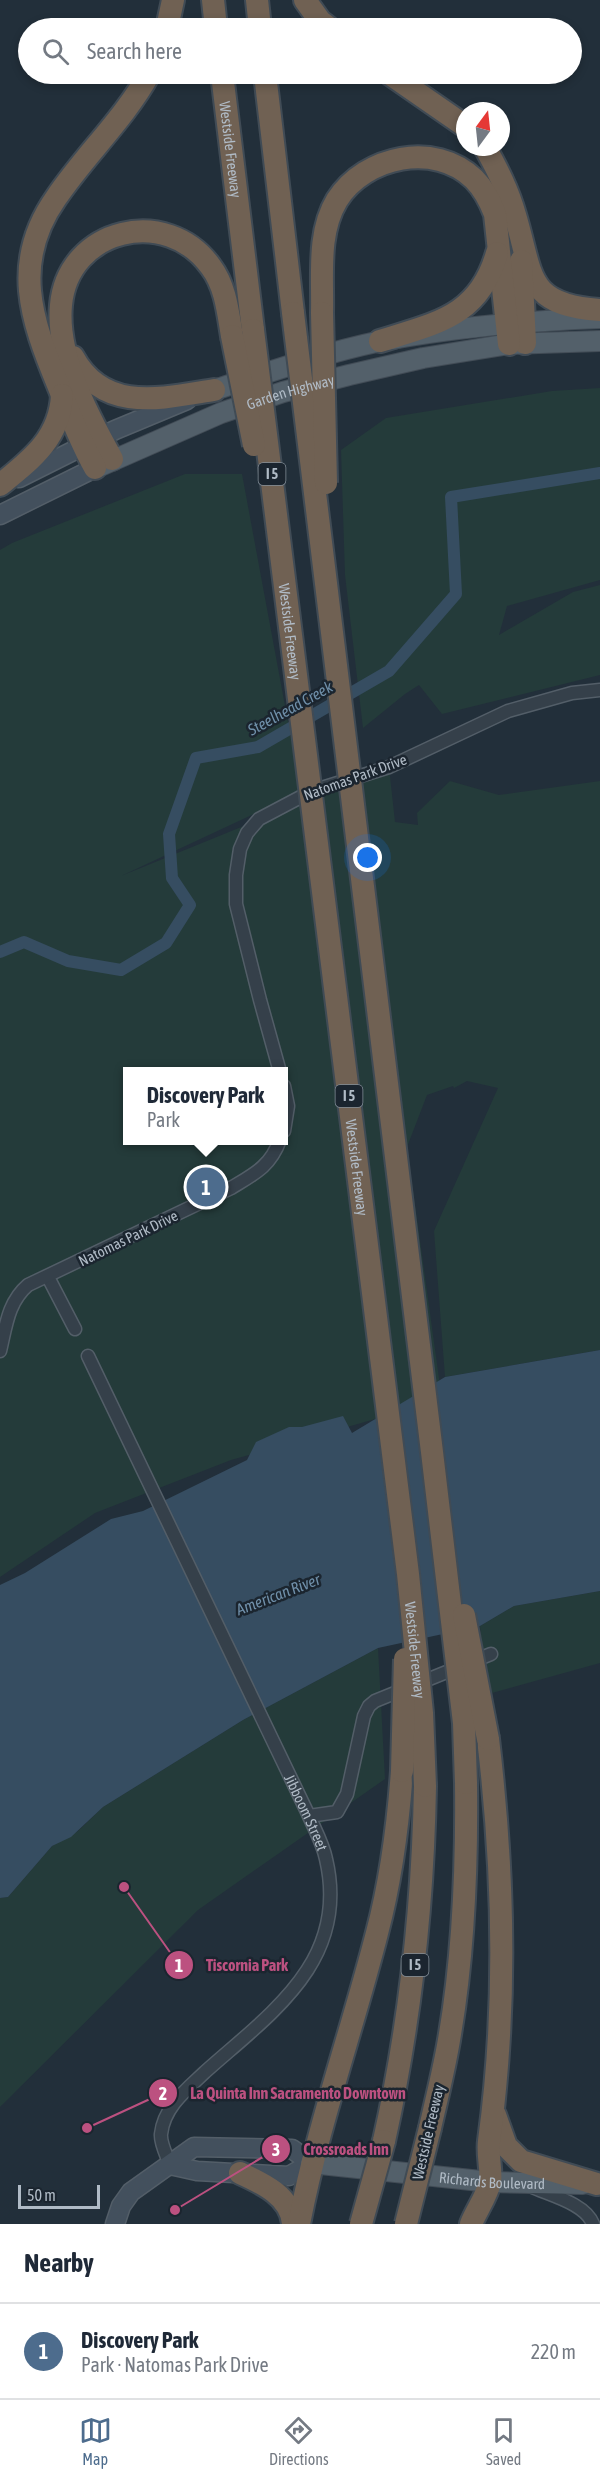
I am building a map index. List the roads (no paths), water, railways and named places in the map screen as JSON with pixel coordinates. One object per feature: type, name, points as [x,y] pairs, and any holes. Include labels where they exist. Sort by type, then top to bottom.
[{"type":"highway","points":[[169,18],[173,0]]},
{"type":"highway","points":[[213,0],[215,18]]},
{"type":"highway","points":[[257,0],[259,18]]},
{"type":"highway","points":[[305,0],[320,18]]},
{"type":"highway","points":[[103,464],[62,396],[38,336],[33,316],[29,274],[38,233],[55,198],[133,101],[143,84]]},
{"type":"highway","name":"Westside Freeway","points":[[223,84],[243,333],[289,618],[408,1574],[422,1713],[425,1786],[420,1918],[414,1975],[396,2085],[362,2224]]},
{"type":"highway","name":"Westside Freeway","points":[[266,84],[464,1723],[466,1784],[464,1908],[458,1971],[450,2035],[406,2224]]},
{"type":"highway","points":[[404,84],[456,120]]},
{"type":"highway","points":[[489,156],[509,196],[516,333]]},
{"type":"highway","points":[[326,580],[326,456],[322,313],[324,244],[329,217],[345,189],[357,178],[379,165],[410,158],[439,160],[461,169],[473,178],[489,199],[510,241],[543,292],[563,305],[600,310]]},
{"type":"highway","points":[[91,441],[68,365],[61,306],[63,291],[78,260],[103,241],[131,232],[146,231],[161,233],[189,245],[211,267],[243,333]]},
{"type":"highway","points":[[380,341],[447,319],[466,306],[487,280],[510,241]]},
{"type":"highway","points":[[63,334],[81,370],[105,389],[120,396],[151,400],[214,390]]},
{"type":"highway","points":[[0,487],[47,443],[57,422],[62,396]]},
{"type":"highway","points":[[432,1452],[488,1739],[495,1794],[500,1893],[498,2033],[494,2108],[488,2151],[490,2182],[471,2224]]},
{"type":"highway","points":[[299,2224],[311,2163],[377,1933],[390,1877],[398,1826],[402,1771],[408,1574]]},
{"type":"highway","points":[[494,2108],[501,2137],[511,2154],[521,2161],[598,2184]]},
{"type":"highway","points":[[240,2173],[265,2185],[281,2197],[292,2216],[293,2224]]},
{"type":"main road","name":"Garden Highway","points":[[103,464],[221,413],[283,392],[516,333],[600,318]]},
{"type":"main road","name":"Garden Highway","points":[[214,390],[290,365],[380,341],[516,333],[600,340]]},
{"type":"main road","name":"Richards Boulevard","points":[[311,2163],[490,2182],[598,2184]]},
{"type":"street","name":"Garden Highway","points":[[0,487],[91,441],[214,390]]},
{"type":"street","name":"Garden Highway","points":[[0,515],[103,464]]},
{"type":"street","name":"Natomas Park Drive","points":[[279,1067],[236,904],[236,875],[240,849],[247,833],[259,819],[312,791],[389,767],[508,711],[572,693],[600,690]]},
{"type":"street","name":"Natomas Park Drive","points":[[0,1351],[9,1312],[17,1294],[28,1285],[173,1217],[262,1170],[278,1145]]},
{"type":"street","points":[[48,1277],[75,1329]]},
{"type":"street","name":"Jibboom Street","points":[[88,1356],[309,1816],[326,1857],[329,1877],[328,1910],[321,1945],[308,1972],[283,2002],[189,2086],[170,2107],[160,2137],[170,2165]]},
{"type":"street","points":[[309,1816],[327,1814],[333,1806],[342,1804],[347,1794],[364,1716],[369,1706],[384,1696],[491,1654]]},
{"type":"street","name":"Richards Boulevard","points":[[170,2165],[194,2147],[292,2149],[311,2163]]},
{"type":"street","points":[[115,2224],[131,2192],[170,2165],[197,2171],[289,2176],[311,2163]]},
{"type":"street","points":[[523,2184],[581,2210],[590,2217],[593,2224]]},
{"type":"water","name":"American River","points":[[600,1350],[600,1591],[514,1606],[480,1626],[378,1648],[243,1720],[103,1807],[71,1837],[52,1846],[8,1897],[0,1898],[0,1585],[25,1573],[111,1519],[143,1511],[247,1460],[256,1442],[289,1427],[302,1427],[343,1416],[352,1433],[445,1377]]},
{"type":"waterway","name":"Steelhead Creek","points":[[0,952],[24,942],[68,961],[121,970],[166,943],[190,905],[172,878],[169,834],[196,758],[258,747],[389,671],[456,594],[451,497],[600,473]]},
{"type":"place","name":"Discovery Park","points":[[206,1187]]},
{"type":"place","name":"Tiscornia Park","points":[[124,1887]]},
{"type":"place","name":"La Quinta Inn Sacramento Downtown","points":[[87,2128]]},
{"type":"place","name":"Crossroads Inn","points":[[175,2210]]}]
